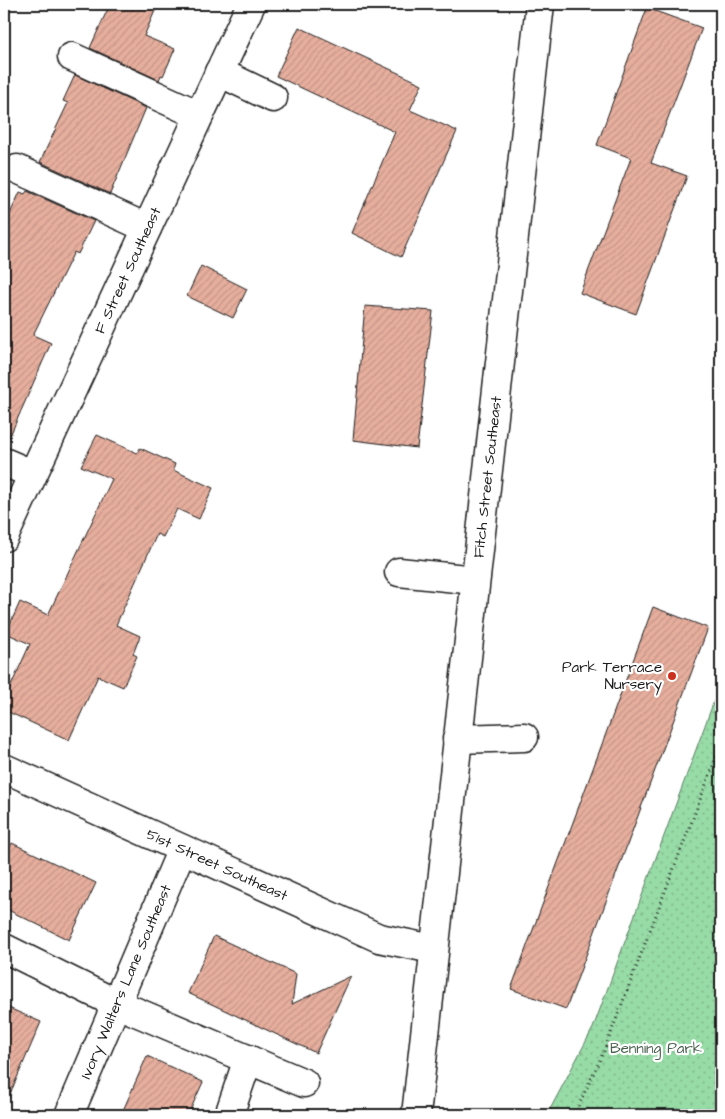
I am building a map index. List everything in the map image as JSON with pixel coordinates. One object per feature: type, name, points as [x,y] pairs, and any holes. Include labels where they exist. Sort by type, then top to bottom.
[{"type":"street","name":"F Street Southeast","points":[[4,537],[251,4]]},
{"type":"street","name":"Fitch Street Southeast","points":[[416,1115],[433,949],[540,4]]},
{"type":"street","points":[[72,57],[199,115]]},
{"type":"street","points":[[219,72],[274,98]]},
{"type":"street","points":[[17,169],[146,228]]},
{"type":"street","points":[[4,462],[32,474]]},
{"type":"street","points":[[399,572],[475,580]]},
{"type":"street","points":[[457,739],[524,738]]},
{"type":"street","name":"51st Street Southeast","points":[[4,768],[379,938],[433,949]]},
{"type":"street","name":"Ivory Walters Lane Southeast","points":[[69,1115],[115,1002],[182,849]]},
{"type":"street","points":[[4,948],[115,1002],[304,1083]]},
{"type":"street","points":[[229,1115],[248,1059]]},
{"type":"path","points":[[574,1115],[604,1052],[721,745]]},
{"type":"green space","name":"Benning Park","points":[[721,682],[721,1115],[547,1115],[593,1028]]},
{"type":"building","points":[[110,4],[158,4],[144,36],[175,49],[163,76],[161,75],[159,80],[90,48]]},
{"type":"building","points":[[647,8],[702,28],[651,163],[687,176],[636,314],[580,293],[631,158],[597,145]]},
{"type":"building","points":[[299,27],[422,84],[410,110],[457,131],[401,257],[352,233],[395,132],[276,76]]},
{"type":"building","points":[[75,75],[146,108],[110,194],[40,162],[68,103],[63,101]]},
{"type":"building","points":[[27,191],[94,221],[78,254],[74,252],[33,335],[51,343],[5,447],[4,218],[8,218],[20,192],[25,194]]},
{"type":"building","points":[[201,266],[247,289],[233,318],[187,296]]},
{"type":"building","points":[[365,306],[433,311],[417,448],[353,440]]},
{"type":"building","points":[[97,435],[137,453],[140,448],[175,464],[173,470],[213,488],[199,519],[177,509],[163,537],[157,534],[116,625],[140,636],[133,654],[137,656],[123,687],[98,676],[69,740],[4,710],[4,701],[30,644],[6,633],[20,602],[48,615],[112,479],[81,466]]},
{"type":"building","points":[[653,607],[708,628],[566,1009],[511,989]]},
{"type":"building","points":[[12,843],[96,883],[69,940],[4,908],[4,859]]},
{"type":"building","points":[[214,936],[296,974],[292,1004],[351,976],[316,1053],[188,993]]},
{"type":"building","points":[[4,1006],[41,1022],[4,1108]]},
{"type":"building","points":[[147,1056],[203,1082],[188,1115],[121,1115]]},
{"type":"place","name":"Park Terrace Nursery","points":[[672,676]]}]
